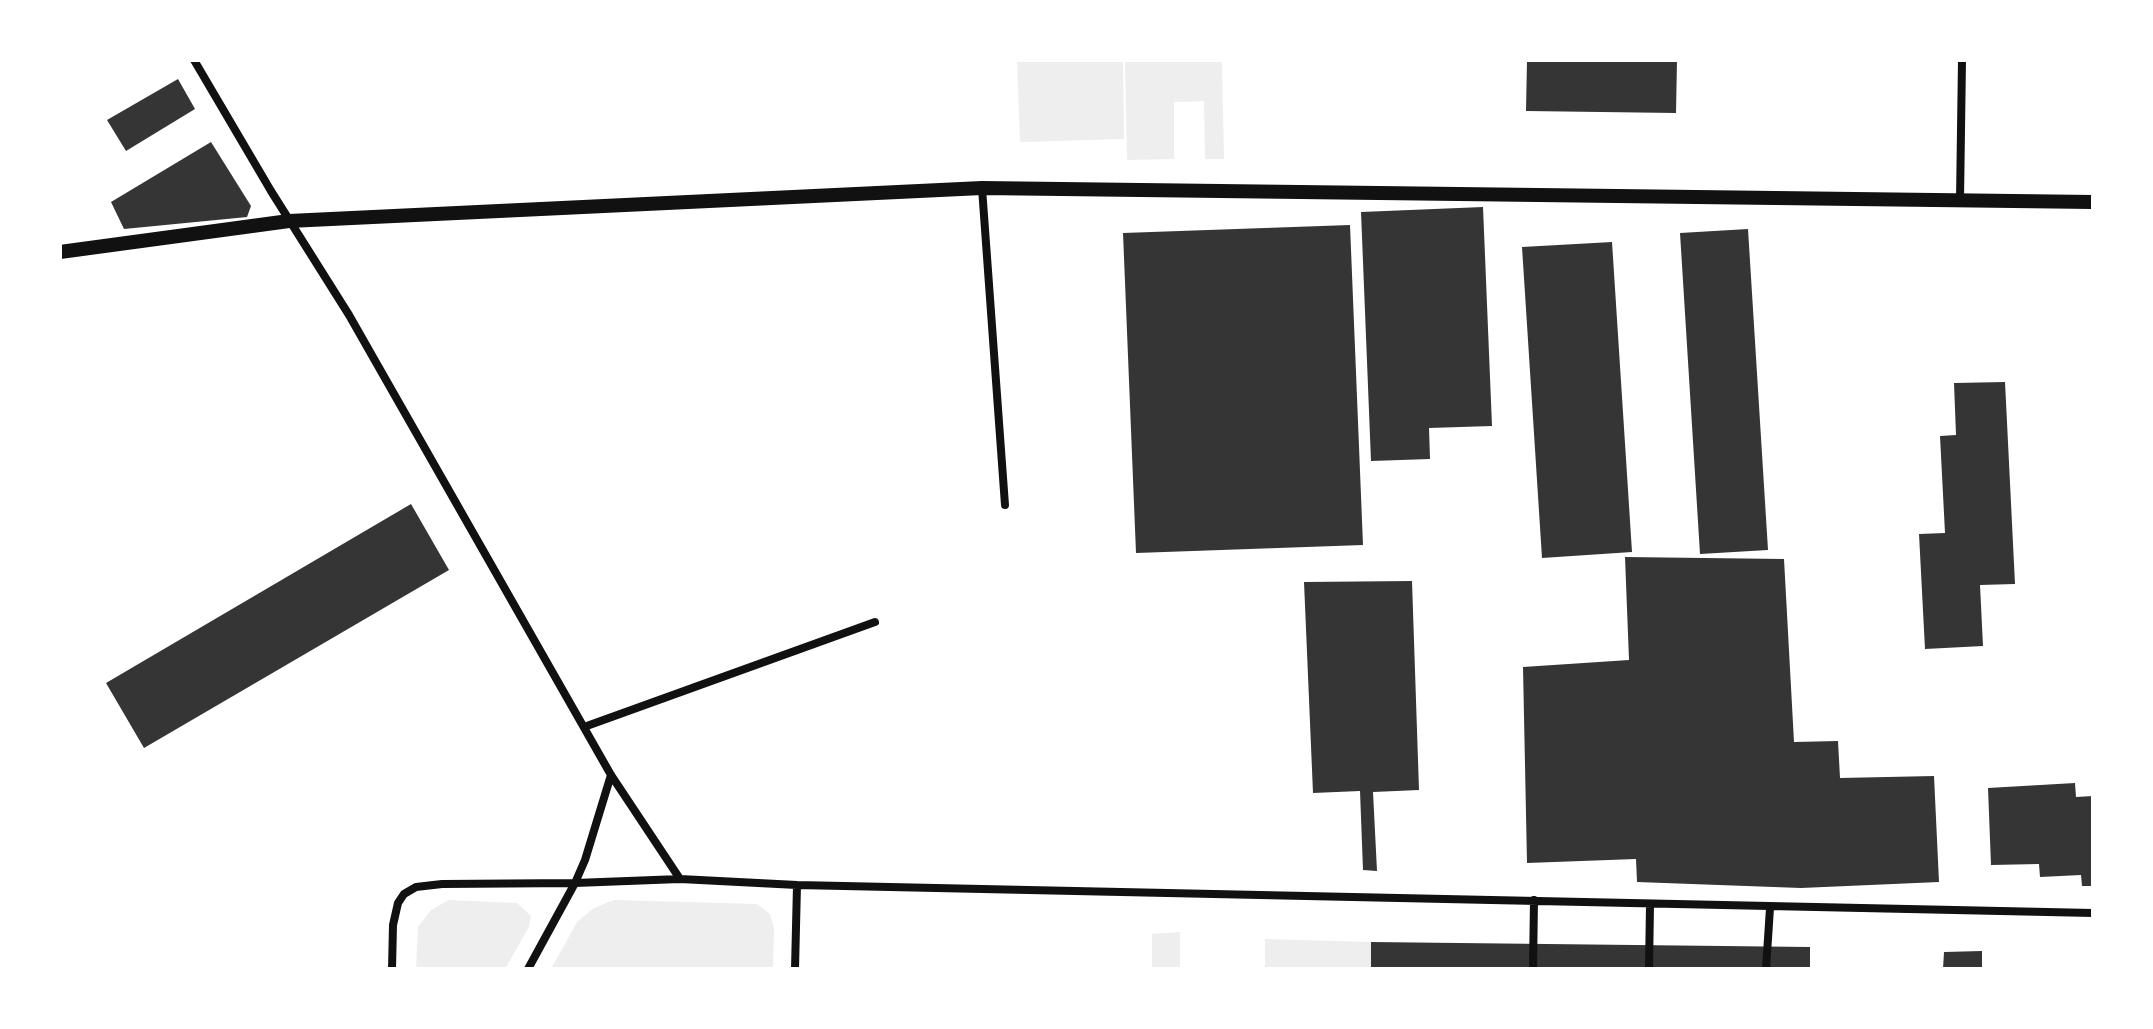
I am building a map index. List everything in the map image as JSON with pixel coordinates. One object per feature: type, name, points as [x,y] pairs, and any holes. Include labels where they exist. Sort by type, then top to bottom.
[{"type":"street","points":[[194,60],[289,221],[349,315],[611,775],[680,879]]},
{"type":"street","points":[[1960,200],[1962,60]]},
{"type":"street","points":[[982,188],[1005,505]]},
{"type":"street","points":[[60,252],[289,221],[982,188],[2093,202]]},
{"type":"street","points":[[584,727],[875,622]]},
{"type":"street","points":[[528,969],[585,860],[611,775]]},
{"type":"street","points":[[392,969],[393,925],[398,903],[404,894],[416,887],[442,884],[680,879],[797,885],[2093,913]]},
{"type":"street","points":[[795,969],[797,885]]},
{"type":"street","points":[[1533,969],[1534,900]]},
{"type":"street","points":[[1649,969],[1650,905]]},
{"type":"street","points":[[1766,969],[1770,908]]},
{"type":"shaded area","points":[[1017,60],[1123,60],[1124,139],[1020,142]]},
{"type":"shaded area","points":[[1125,60],[1222,60],[1224,159],[1205,159],[1204,101],[1174,102],[1174,159],[1127,160]]},
{"type":"shaded area","points":[[449,900],[517,903],[531,916],[529,927],[505,969],[416,969],[418,927],[431,910]]},
{"type":"shaded area","points":[[614,900],[757,904],[770,914],[774,928],[773,969],[551,969],[577,922],[594,908]]},
{"type":"shaded area","points":[[1180,932],[1180,969],[1152,969],[1152,934]]},
{"type":"shaded area","points":[[1265,939],[1371,942],[1371,969],[1265,969]]},
{"type":"building","points":[[1527,60],[1677,60],[1676,113],[1526,111]]},
{"type":"building","points":[[178,79],[195,109],[126,151],[107,120]]},
{"type":"building","points":[[211,142],[251,206],[247,217],[124,229],[111,202]]},
{"type":"building","points":[[1483,207],[1492,426],[1429,428],[1430,459],[1371,461],[1361,212]]},
{"type":"building","points":[[1350,225],[1363,545],[1136,553],[1123,233]]},
{"type":"building","points":[[1748,229],[1768,550],[1700,554],[1680,233]]},
{"type":"building","points":[[1612,242],[1632,552],[1542,558],[1522,247]]},
{"type":"building","points":[[2005,382],[2015,584],[1980,585],[1983,646],[1925,649],[1919,534],[1945,533],[1940,436],[1956,435],[1954,383]]},
{"type":"building","points":[[411,504],[449,570],[144,748],[106,683]]},
{"type":"building","points":[[1625,557],[1784,559],[1794,742],[1838,741],[1840,778],[1934,776],[1939,882],[1801,888],[1637,882],[1636,859],[1527,863],[1523,667],[1629,660]]},
{"type":"building","points":[[1412,581],[1419,790],[1373,792],[1377,871],[1363,870],[1360,791],[1313,793],[1304,582]]},
{"type":"building","points":[[2075,783],[2076,797],[2093,796],[2093,886],[2082,886],[2081,875],[2040,877],[2039,864],[1991,865],[1988,788]]},
{"type":"building","points":[[1371,942],[1810,947],[1810,969],[1371,969]]},
{"type":"building","points":[[1982,951],[1982,969],[1943,969],[1944,952]]}]
